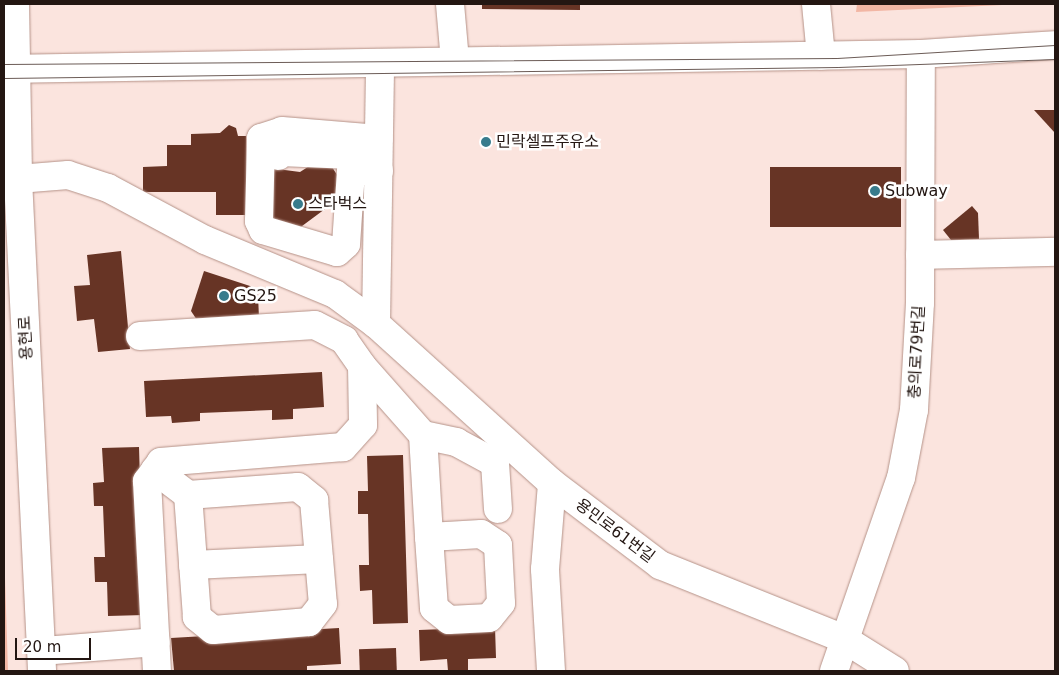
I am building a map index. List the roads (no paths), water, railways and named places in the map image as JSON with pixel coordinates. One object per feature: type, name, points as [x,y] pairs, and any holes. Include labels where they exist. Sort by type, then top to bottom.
[{"type":"street","name":"용현로","points":[[15,4],[11,69],[42,661]]},
{"type":"street","points":[[450,4],[455,62]]},
{"type":"street","points":[[816,4],[821,56]]},
{"type":"street","points":[[11,69],[921,54],[1055,45]]},
{"type":"street","name":"충의로79번길","points":[[834,671],[902,478],[914,410],[920,255],[921,54]]},
{"type":"street","points":[[376,324],[380,63]]},
{"type":"street","points":[[282,131],[341,133],[350,155],[346,244],[337,252],[263,230],[259,222],[261,138],[282,131]]},
{"type":"street","points":[[278,156],[281,152],[379,156]]},
{"type":"street","name":"용민로61번길","points":[[18,179],[68,175],[108,188],[205,240],[335,294],[376,324],[552,483],[660,565],[844,639],[895,671]]},
{"type":"street","points":[[920,255],[1055,252]]},
{"type":"street","points":[[140,336],[315,324],[344,340],[362,366],[423,435],[456,442],[495,463],[498,509]]},
{"type":"street","points":[[157,671],[147,481],[161,462],[343,447],[363,425],[362,366]]},
{"type":"street","points":[[423,435],[429,537]]},
{"type":"street","points":[[155,470],[188,495],[298,487],[314,500],[324,604],[309,622],[213,630],[196,617],[188,495]]},
{"type":"street","points":[[551,671],[545,569],[552,483]]},
{"type":"street","points":[[193,565],[319,559]]},
{"type":"street","points":[[42,661],[156,642]]},
{"type":"tram line","points":[[4,64],[837,58],[1055,45]]},
{"type":"tram line","points":[[4,78],[838,67],[1055,59]]},
{"type":"place","name":"민락셀프주유소","points":[[486,142]]},
{"type":"place","name":"Subway","points":[[875,191]]},
{"type":"place","name":"스타벅스","points":[[298,204]]},
{"type":"place","name":"GS25","points":[[224,296]]}]
